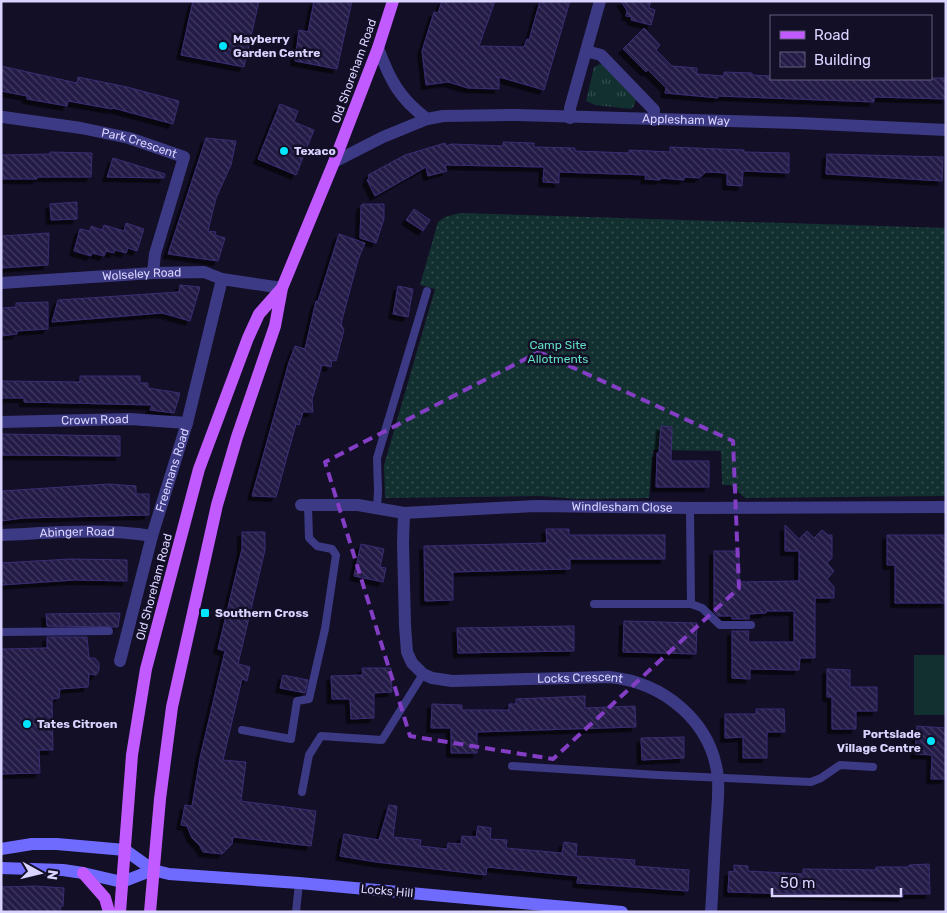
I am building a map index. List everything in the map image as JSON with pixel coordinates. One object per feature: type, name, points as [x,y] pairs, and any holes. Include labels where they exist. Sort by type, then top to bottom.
[{"type":"main road","name":"Old Shoreham Road","points":[[150,912],[160,799],[172,707],[215,514],[236,437],[275,326],[282,288],[334,162],[378,48],[393,1]]},
{"type":"main road","name":"Old Shoreham Road","points":[[120,912],[132,755],[146,669],[199,469],[248,338],[259,314],[282,288]]},
{"type":"main road","points":[[83,873],[105,898],[109,912]]},
{"type":"street","points":[[570,118],[570,108],[600,1]]},
{"type":"street","points":[[378,48],[387,72],[400,94],[427,118]]},
{"type":"street","points":[[586,51],[601,56],[654,110],[654,120]]},
{"type":"street","name":"Applesham Way","points":[[334,162],[383,137],[427,118],[460,115],[798,123],[946,130]]},
{"type":"street","name":"Park Crescent","points":[[3,117],[81,128],[129,138],[184,156],[155,254],[152,273]]},
{"type":"street","name":"Wolseley Road","points":[[1,283],[152,273],[204,272],[222,279],[282,288]]},
{"type":"street","name":"Freemans Road","points":[[120,661],[152,536],[187,423],[222,279]]},
{"type":"street","name":"Crown Road","points":[[1,422],[130,419],[187,423]]},
{"type":"street","name":"Windlesham Close","points":[[304,504],[358,505],[404,513],[535,506],[690,508],[946,507]]},
{"type":"street","points":[[404,513],[405,640],[409,658],[414,666],[424,674]]},
{"type":"street","name":"Abinger Road","points":[[1,535],[96,532],[133,533],[152,536]]},
{"type":"street","name":"Locks Crescent","points":[[424,674],[436,679],[452,681],[609,677],[641,684],[671,698],[699,728],[712,754],[718,778],[711,912]]},
{"type":"street","points":[[1,849],[32,844],[57,844],[124,850],[153,870]]},
{"type":"street","points":[[1,868],[31,868],[83,873],[122,882],[153,870]]},
{"type":"street","name":"Locks Hill","points":[[153,870],[169,874],[299,883],[521,908],[622,912]]},
{"type":"lane","points":[[377,508],[377,458],[427,291]]},
{"type":"lane","points":[[242,730],[291,739],[297,701],[309,699],[324,629],[336,555],[332,549],[317,546],[309,538],[304,504]]},
{"type":"lane","points":[[690,508],[691,604]]},
{"type":"lane","points":[[594,604],[691,604],[702,608],[720,624],[751,624]]},
{"type":"lane","points":[[1,632],[109,631]]},
{"type":"lane","points":[[302,792],[308,755],[321,736],[382,740],[424,674]]},
{"type":"lane","points":[[512,766],[811,782],[840,766],[873,767]]},
{"type":"lane","points":[[296,912],[299,883]]},
{"type":"highlighted area","points":[[539,352],[733,441],[739,588],[553,759],[410,736],[325,462]]},
{"type":"green space","points":[[600,64],[636,100],[631,109],[595,105],[586,101],[594,67]]},
{"type":"green space","name":"Camp Site Allotments","points":[[460,213],[946,228],[946,496],[745,498],[730,485],[722,485],[721,451],[653,450],[649,498],[578,499],[541,496],[385,498],[384,465],[435,289],[420,285],[438,222],[445,217]]},
{"type":"green space","points":[[914,655],[946,655],[946,715],[914,715]]},
{"type":"building","points":[[193,1],[259,1],[244,67],[181,55]]},
{"type":"building","points":[[314,1],[352,1],[337,69],[295,61],[299,30],[308,32]]},
{"type":"building","points":[[442,1],[495,1],[479,46],[524,47],[527,39],[529,40],[540,1],[570,1],[544,90],[499,77],[499,89],[468,88],[448,82],[426,85],[422,51],[434,12],[438,13]]},
{"type":"building","points":[[621,1],[651,1],[649,8],[655,10],[651,25],[631,20],[632,17],[626,16],[627,11]]},
{"type":"building","points":[[644,28],[660,45],[656,50],[672,66],[697,68],[697,74],[724,76],[724,72],[752,73],[752,75],[770,76],[770,80],[932,80],[932,78],[946,78],[946,99],[874,97],[874,102],[718,96],[718,98],[665,93],[666,88],[648,70],[646,72],[623,49]]},
{"type":"building","points":[[1,66],[77,83],[78,77],[127,87],[179,101],[173,124],[113,108],[68,101],[67,106],[27,99],[27,96],[1,91]]},
{"type":"building","points":[[280,104],[298,111],[294,122],[314,130],[296,175],[258,159]]},
{"type":"building","points":[[206,138],[236,141],[231,165],[216,198],[208,231],[216,232],[215,235],[225,238],[218,261],[168,254]]},
{"type":"building","points":[[503,142],[534,143],[534,147],[575,148],[575,151],[629,153],[629,150],[670,152],[670,147],[789,153],[789,173],[743,171],[742,186],[727,185],[727,173],[706,172],[699,178],[684,177],[684,180],[660,178],[660,180],[645,179],[646,175],[559,172],[559,183],[543,182],[544,167],[445,165],[447,171],[428,176],[426,167],[375,196],[367,180],[369,178],[368,175],[405,155],[445,143],[446,146],[452,144],[503,146]]},
{"type":"building","points":[[50,152],[92,153],[91,177],[1,179],[1,155],[50,154]]},
{"type":"building","points":[[827,154],[943,157],[942,181],[826,174]]},
{"type":"building","points":[[113,158],[165,174],[164,178],[107,177]]},
{"type":"building","points":[[77,202],[77,219],[51,220],[50,204]]},
{"type":"building","points":[[384,204],[384,219],[376,243],[360,238],[361,205]]},
{"type":"building","points":[[414,209],[430,220],[423,231],[406,220]]},
{"type":"building","points":[[126,223],[144,229],[137,251],[128,248],[126,253],[115,250],[114,253],[106,251],[104,256],[92,253],[91,256],[74,251],[80,229],[90,231],[91,226],[102,230],[104,225],[124,231]]},
{"type":"building","points":[[49,233],[48,265],[1,268],[1,236]]},
{"type":"building","points":[[339,234],[365,243],[358,260],[341,324],[344,330],[336,361],[332,360],[331,367],[322,365],[312,400],[313,412],[303,412],[299,425],[296,424],[276,497],[252,496],[289,362],[295,346],[305,349],[316,301],[318,301]]},
{"type":"building","points":[[180,285],[200,287],[190,321],[162,313],[52,322],[58,300],[179,292]]},
{"type":"building","points":[[398,286],[413,289],[408,317],[393,314]]},
{"type":"building","points":[[48,302],[48,329],[17,331],[17,334],[1,336],[1,308],[16,307],[16,303]]},
{"type":"building","points":[[80,376],[140,376],[140,383],[148,383],[148,388],[180,393],[174,413],[150,410],[152,405],[24,402],[24,398],[1,398],[1,381],[80,382]]},
{"type":"building","points":[[661,426],[672,427],[671,461],[709,461],[709,487],[656,487],[657,453],[659,453]]},
{"type":"building","points":[[1,434],[120,436],[120,456],[1,455]]},
{"type":"building","points":[[108,484],[136,486],[136,494],[149,494],[149,515],[23,518],[1,521],[2,491]]},
{"type":"building","points":[[785,525],[799,539],[807,531],[814,538],[822,530],[828,535],[832,535],[832,558],[827,563],[834,571],[827,579],[834,587],[834,598],[815,598],[815,658],[800,658],[799,670],[750,669],[750,679],[732,678],[732,631],[749,631],[748,642],[794,642],[794,611],[766,611],[766,613],[749,614],[749,619],[732,619],[732,616],[718,616],[714,612],[714,551],[739,551],[739,582],[799,581],[799,551],[785,551]]},
{"type":"building","points":[[546,529],[569,529],[569,535],[665,535],[665,559],[570,559],[570,569],[453,572],[453,600],[425,601],[424,546],[547,543]]},
{"type":"building","points":[[242,532],[265,532],[265,550],[238,664],[250,667],[247,681],[242,679],[223,760],[246,762],[241,801],[316,811],[311,846],[233,837],[232,844],[222,854],[203,852],[192,838],[187,826],[181,825],[185,805],[192,806],[200,758],[225,651],[218,649],[242,549]]},
{"type":"building","points":[[887,535],[946,535],[946,603],[895,603],[895,565],[887,565]]},
{"type":"building","points":[[361,544],[384,549],[380,567],[386,568],[383,582],[354,576]]},
{"type":"building","points":[[70,559],[127,560],[127,581],[75,580],[1,585],[1,563]]},
{"type":"building","points":[[120,613],[118,627],[47,626],[46,614]]},
{"type":"building","points":[[624,621],[697,623],[696,654],[623,652]]},
{"type":"building","points":[[574,626],[574,651],[458,653],[457,628]]},
{"type":"building","name":"Tates Citroen","points":[[47,637],[87,637],[89,658],[95,658],[99,663],[99,670],[96,675],[89,674],[88,687],[60,689],[59,698],[52,699],[53,750],[39,750],[40,773],[1,774],[1,649],[47,648]]},
{"type":"building","points":[[362,668],[391,668],[392,692],[374,693],[374,718],[351,719],[350,699],[332,699],[331,676],[363,675]]},
{"type":"building","points":[[827,669],[850,670],[850,687],[877,687],[877,711],[856,711],[856,729],[832,729],[832,697],[827,697]]},
{"type":"building","points":[[283,675],[308,680],[305,693],[280,688]]},
{"type":"building","points":[[585,696],[585,708],[635,706],[636,727],[477,732],[477,753],[451,753],[451,728],[431,728],[432,704],[462,705],[462,710],[509,710],[509,704],[516,704],[516,699]]},
{"type":"building","points":[[756,709],[784,709],[785,732],[767,732],[767,758],[743,758],[743,737],[725,738],[725,714],[756,714]]},
{"type":"building","name":"Portslade Village Centre","points":[[917,726],[946,728],[946,779],[931,779],[932,755],[915,754]]},
{"type":"building","points":[[684,737],[684,758],[642,760],[641,738]]},
{"type":"building","points":[[389,805],[397,806],[393,837],[421,840],[420,846],[447,849],[448,843],[461,844],[462,836],[476,837],[478,826],[491,828],[490,839],[507,840],[506,848],[562,853],[564,842],[577,844],[576,856],[635,860],[634,866],[689,870],[688,891],[577,883],[578,876],[487,867],[486,875],[340,856],[344,834],[379,840]]},
{"type":"building","points":[[929,864],[930,894],[903,894],[903,897],[728,892],[729,871],[734,872],[734,865],[748,866],[748,871],[803,874],[803,869],[876,870],[876,867],[909,867],[909,865]]},
{"type":"building","points":[[35,886],[64,888],[63,906],[61,906],[60,912],[1,912],[1,887]]},
{"type":"place","name":"Mayberry Garden Centre","points":[[223,46]]},
{"type":"place","name":"Texaco","points":[[284,151]]},
{"type":"place","name":"Southern Cross","points":[[205,613]]},
{"type":"place","name":"Tates Citroen","points":[[27,724]]},
{"type":"place","name":"Portslade Village Centre","points":[[931,741]]}]
